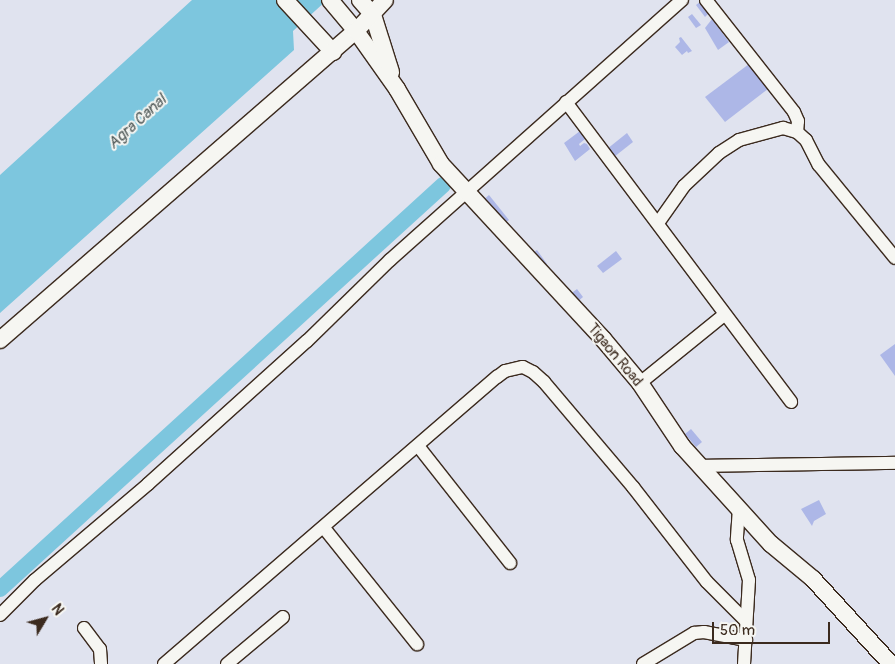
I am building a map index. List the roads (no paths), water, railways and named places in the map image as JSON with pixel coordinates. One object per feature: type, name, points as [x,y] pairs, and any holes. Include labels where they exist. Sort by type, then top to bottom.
[{"type":"street","points":[[285,0],[327,46]]},
{"type":"street","name":"Tigaon Road","points":[[330,0],[353,28],[397,89],[441,164],[466,188],[640,383],[682,446],[771,544],[813,580],[891,664]]},
{"type":"street","points":[[0,340],[327,46],[353,28],[366,8],[385,0]]},
{"type":"street","points":[[0,615],[36,580],[148,484],[307,341],[356,291],[466,188],[682,0]]},
{"type":"street","points":[[706,0],[794,112],[798,121],[797,132]]},
{"type":"street","points":[[366,8],[397,89]]},
{"type":"street","points":[[566,102],[791,402]]},
{"type":"street","points":[[658,223],[684,186],[719,153],[739,140],[784,128],[797,132],[806,140],[820,165],[895,258]]},
{"type":"street","points":[[640,383],[724,315]]},
{"type":"street","points":[[164,664],[505,371],[523,367],[533,372],[633,487],[713,589],[746,621]]},
{"type":"street","points":[[418,446],[510,562]]},
{"type":"street","points":[[700,466],[895,462]]},
{"type":"street","points":[[739,508],[737,540],[749,580],[744,664]]},
{"type":"street","points":[[324,528],[417,644]]},
{"type":"street","points":[[227,664],[283,616]]},
{"type":"street","points":[[84,628],[100,649],[101,664]]},
{"type":"street","points":[[643,664],[694,633],[704,632],[746,640]]},
{"type":"water","name":"Agra Canal","points":[[192,0],[327,0],[293,31],[294,50],[0,313],[0,175]]},
{"type":"waterway","points":[[0,589],[443,185]]}]
